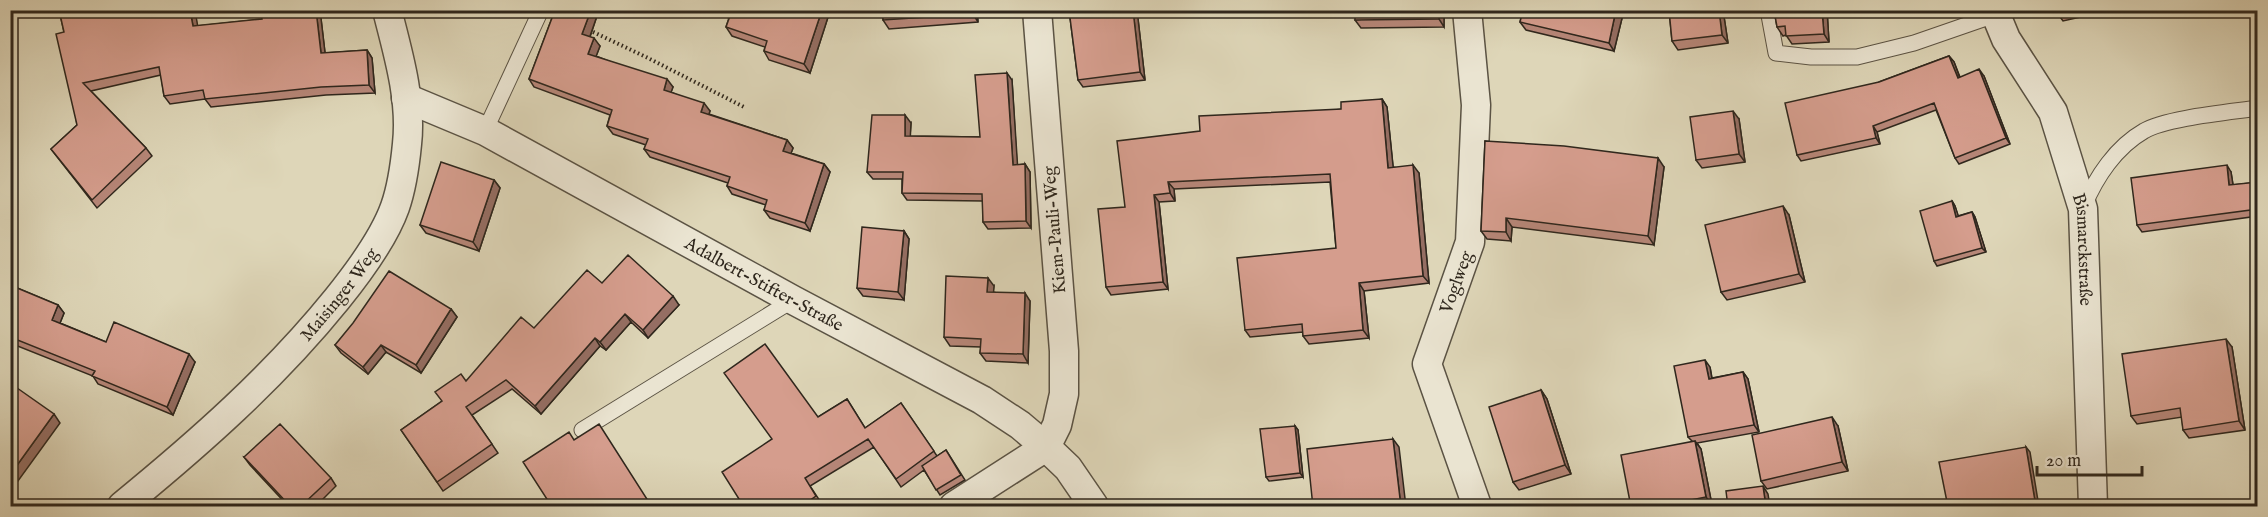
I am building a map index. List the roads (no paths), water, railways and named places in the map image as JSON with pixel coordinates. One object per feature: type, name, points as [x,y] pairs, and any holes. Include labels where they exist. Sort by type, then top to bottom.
[{"type":"street","name":"Maisinger Weg","points":[[122,507],[183,457],[260,385],[319,321],[364,265],[395,208],[408,142],[406,98],[387,10]]},
{"type":"street","name":"Kiem-Pauli-Weg","points":[[1037,10],[1064,351],[1064,394],[1057,425],[1046,447]]},
{"type":"street","name":"Voglweg","points":[[1467,10],[1476,105],[1470,242],[1427,364],[1477,507]]},
{"type":"street","name":"Bismarckstraße","points":[[1995,13],[2006,39],[2053,112],[2083,209],[2093,507]]},
{"type":"street","name":"Adalbert-Stifter-Straße","points":[[406,98],[485,131],[982,400],[1020,425],[1068,468],[1094,507]]},
{"type":"street","points":[[954,507],[1046,447]]},
{"type":"lane","points":[[485,131],[541,10]]},
{"type":"lane","points":[[1768,10],[1776,53],[1810,57],[1857,57],[1914,43],[1995,13]]},
{"type":"lane","points":[[2083,209],[2092,186],[2108,164],[2125,144],[2145,130],[2169,123],[2258,108]]},
{"type":"lane","points":[[582,430],[794,300]]}]
